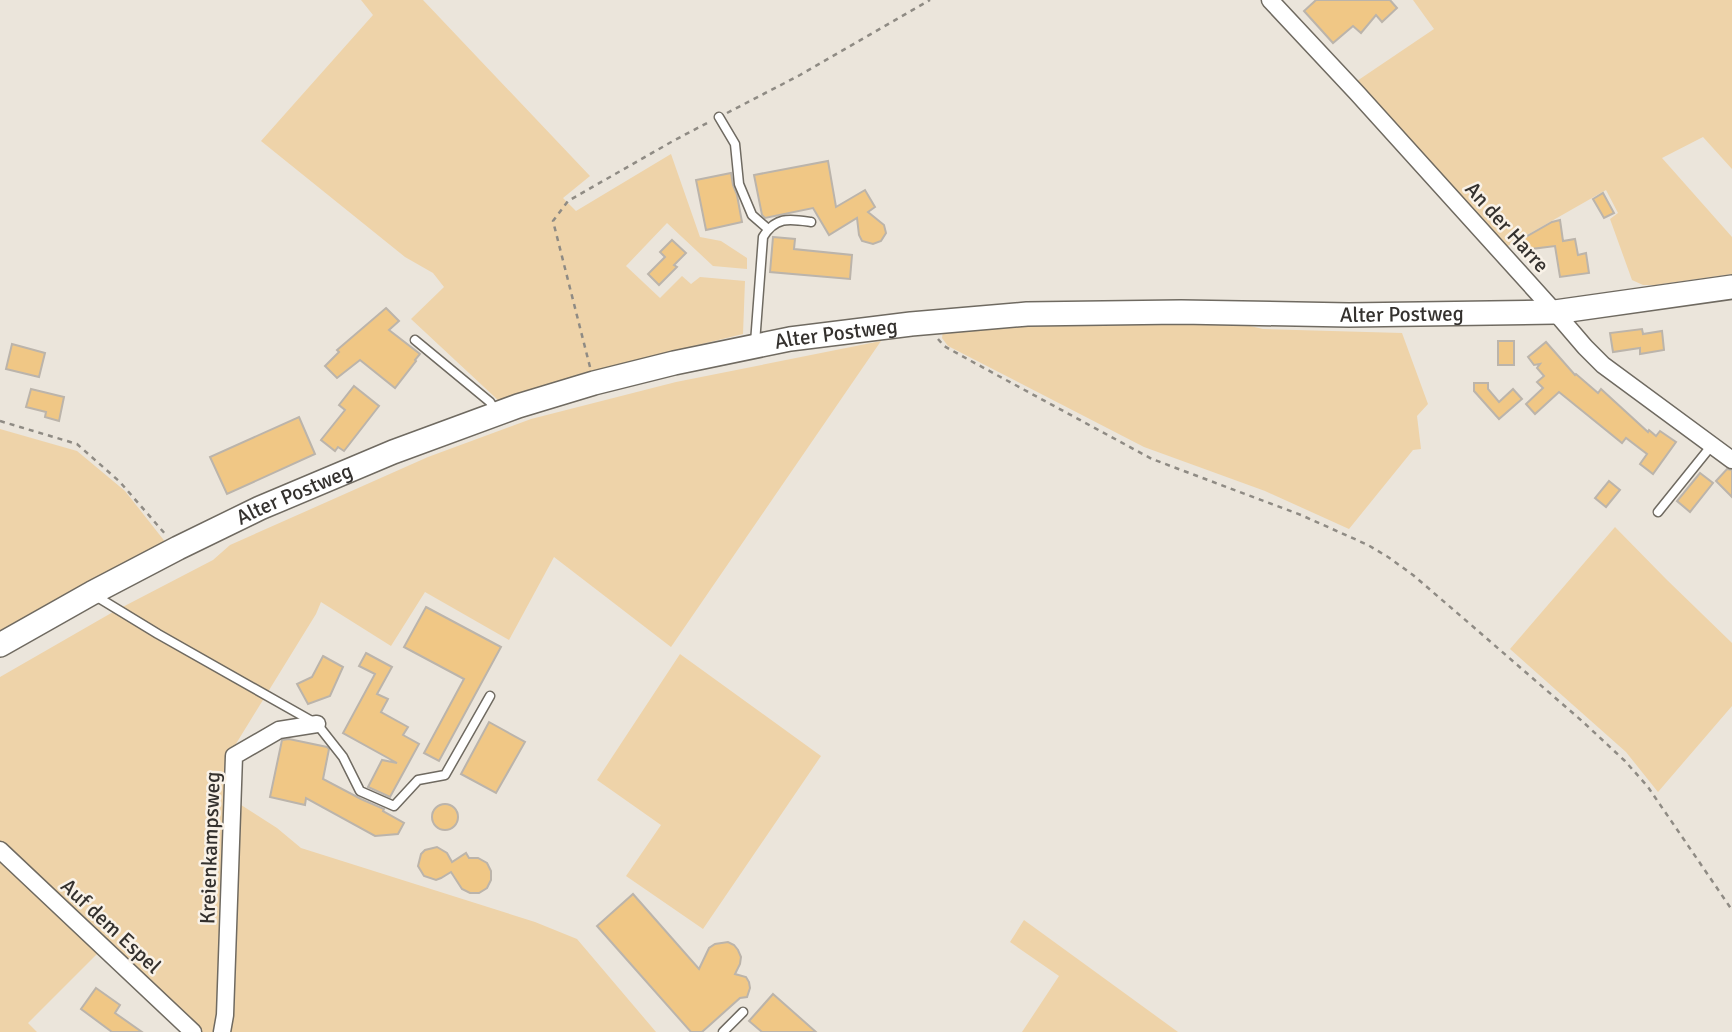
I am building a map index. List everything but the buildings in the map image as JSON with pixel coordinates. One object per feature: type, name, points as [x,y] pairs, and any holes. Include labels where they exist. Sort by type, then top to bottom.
[{"type":"main road","name":"Alter Postweg","points":[[0,645],[178,548],[260,508],[393,452],[594,383],[755,346],[790,339],[925,323],[1027,314],[1181,312],[1349,316],[1555,312],[1732,287]]},
{"type":"street","name":"An der Harre","points":[[1270,0],[1603,365],[1732,460]]},
{"type":"street","name":"Kreienkampsweg","points":[[222,1032],[225,1015],[234,756],[279,730],[317,724]]},
{"type":"street","name":"Auf dem Espel","points":[[0,850],[193,1032]]},
{"type":"lane","points":[[719,117],[734,144],[739,184],[752,215],[768,229]]},
{"type":"lane","points":[[755,346],[763,237],[768,229],[786,219],[811,222]]},
{"type":"lane","points":[[415,340],[490,402],[498,414]]},
{"type":"lane","points":[[1658,512],[1712,445]]},
{"type":"lane","points":[[92,593],[158,634],[317,724],[343,757],[360,791],[394,806],[418,780],[446,775],[490,696]]},
{"type":"lane","points":[[723,1032],[743,1012]]},
{"type":"path","points":[[594,383],[553,221],[568,201],[673,141],[800,75],[930,0]]},
{"type":"path","points":[[925,323],[944,345],[1129,448],[1301,515],[1368,545],[1413,575],[1625,761],[1648,787],[1732,910]]},
{"type":"path","points":[[0,421],[77,444],[120,482],[178,548]]},
{"type":"shaded area","points":[[361,0],[423,0],[590,176],[563,198],[576,211],[671,154],[700,237],[721,241],[747,258],[747,269],[713,266],[667,223],[626,266],[660,298],[682,276],[691,284],[700,277],[745,281],[743,334],[583,373],[499,401],[411,319],[444,287],[433,273],[405,257],[261,141],[373,15]]},
{"type":"shaded area","points":[[1413,0],[1732,0],[1732,169],[1703,137],[1662,158],[1732,237],[1732,274],[1655,285],[1643,285],[1632,280],[1610,219],[1618,213],[1606,190],[1506,247],[1354,83],[1434,29]]},
{"type":"shaded area","points":[[1237,323],[1263,329],[1402,333],[1428,404],[1417,416],[1421,449],[1413,450],[1349,529],[1265,491],[1144,447],[948,346],[942,338],[943,331],[952,325]]},
{"type":"shaded area","points":[[881,341],[671,647],[554,557],[509,640],[425,592],[391,646],[321,602],[228,758],[218,1032],[200,1032],[0,842],[0,677],[113,612],[213,560],[230,545],[428,457],[531,419],[676,382]]},
{"type":"shaded area","points":[[0,429],[77,451],[125,491],[170,548],[0,638]]},
{"type":"shaded area","points":[[1615,527],[1732,643],[1732,706],[1658,792],[1626,752],[1510,649]]},
{"type":"shaded area","points":[[680,654],[821,756],[703,929],[626,876],[661,825],[597,780]]},
{"type":"shaded area","points":[[238,803],[277,828],[301,848],[535,922],[577,939],[656,1032],[230,1032]]},
{"type":"shaded area","points":[[0,855],[101,950],[28,1023],[37,1032],[0,1032]]},
{"type":"shaded area","points":[[1024,920],[1178,1032],[1022,1032],[1059,976],[1010,942]]}]
